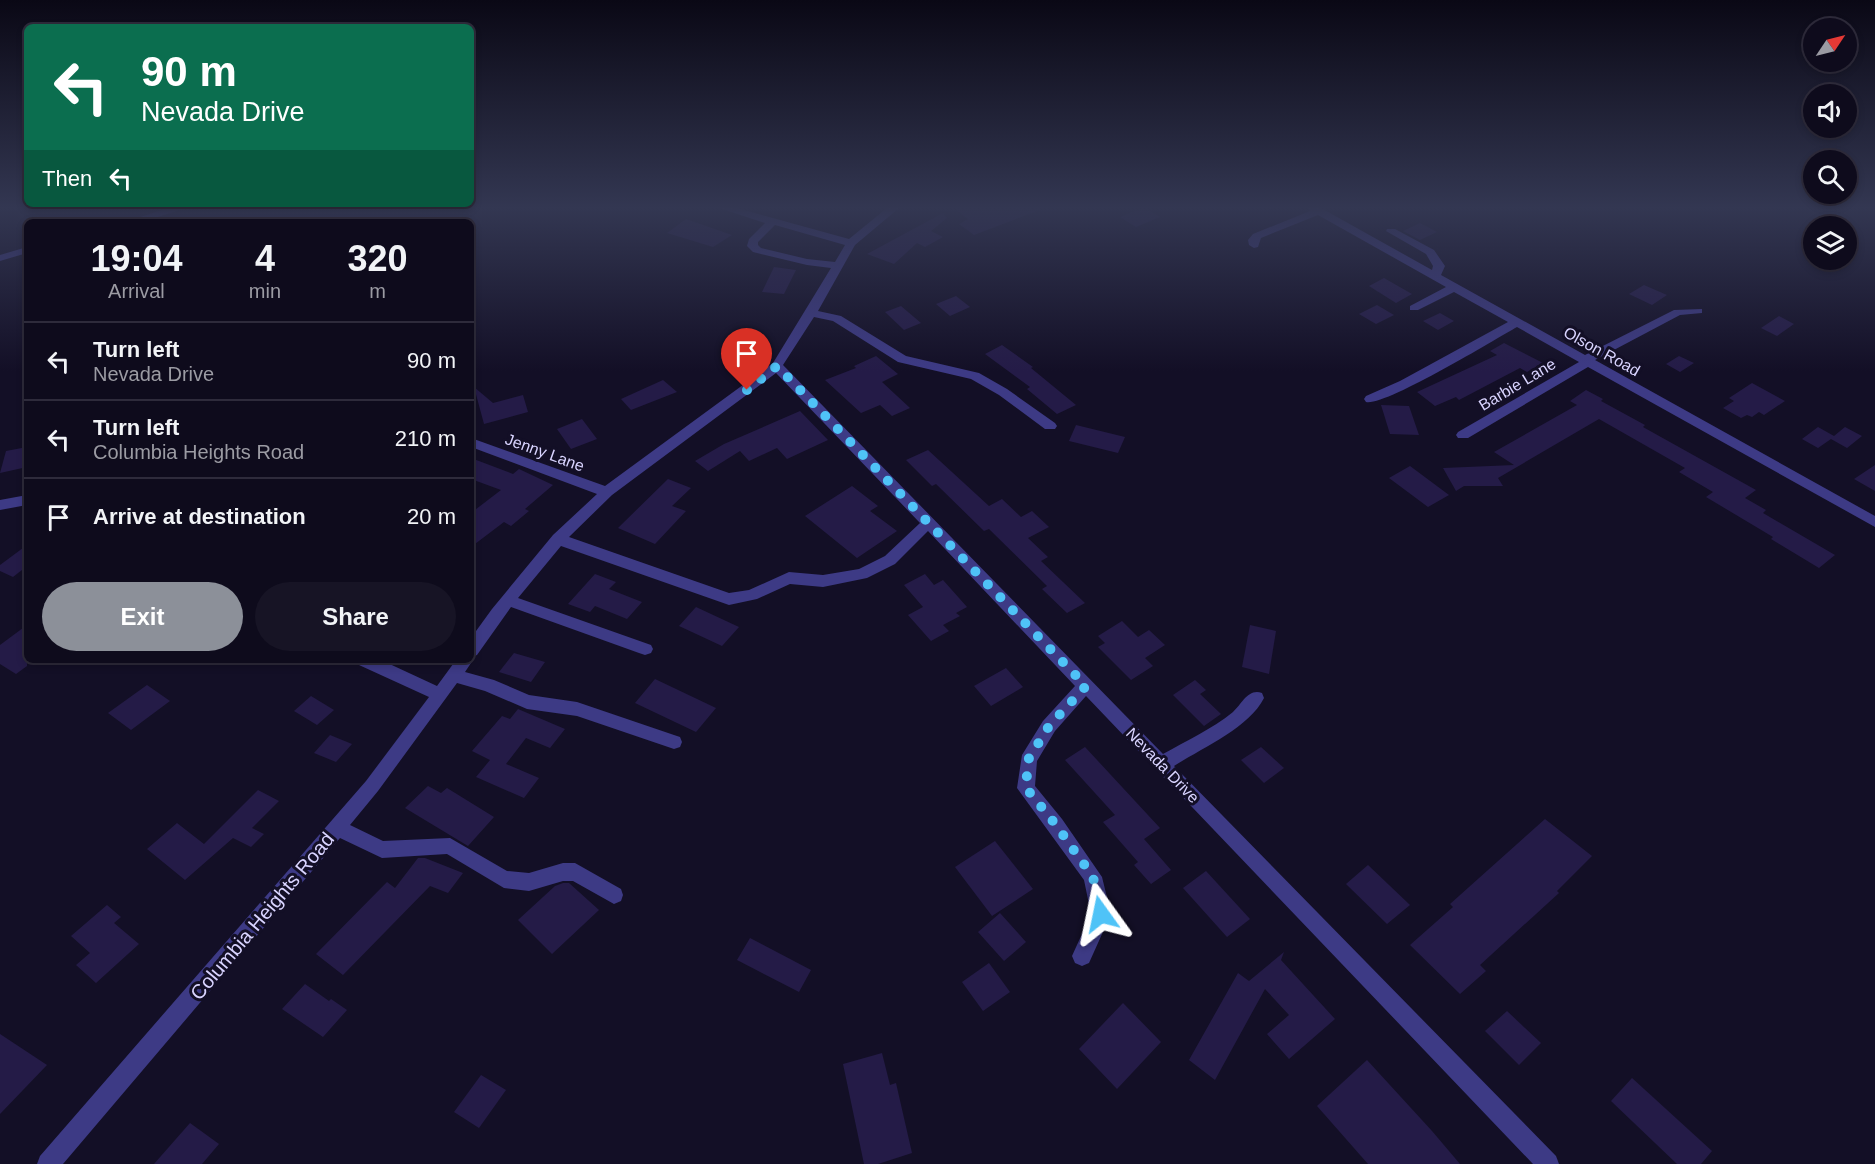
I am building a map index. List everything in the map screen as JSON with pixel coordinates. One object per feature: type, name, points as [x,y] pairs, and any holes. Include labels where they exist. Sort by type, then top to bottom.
[{"type":"street","points":[[809,262],[838,266]]},
{"type":"street","points":[[474,647],[508,600],[558,539],[607,492],[732,402],[777,366],[840,262]]},
{"type":"street","name":"Olson Road","points":[[1410,262],[1875,522]]},
{"type":"street","points":[[1435,276],[1439,266],[1437,262]]},
{"type":"street","points":[[1414,308],[1454,287]]},
{"type":"street","name":"Barbie Lane","points":[[1463,435],[1586,361],[1678,312],[1698,311]]},
{"type":"street","points":[[811,313],[837,318],[902,359],[975,376],[1004,392],[1050,426]]},
{"type":"street","points":[[1371,399],[1404,384],[1517,322]]},
{"type":"street","name":"Nevada Drive","points":[[777,366],[1548,1164]]},
{"type":"street","name":"Jenny Lane","points":[[474,443],[607,492]]},
{"type":"street","points":[[0,505],[24,501]]},
{"type":"street","points":[[558,539],[729,599],[752,595],[789,578],[823,580],[862,574],[890,560],[929,522]]},
{"type":"street","points":[[508,600],[645,649]]},
{"type":"street","points":[[372,663],[441,695]]},
{"type":"street","points":[[460,668],[488,685],[527,702],[577,709],[674,741]]},
{"type":"street","name":"Columbia Heights Road","points":[[48,1164],[337,827],[460,668]]},
{"type":"street","points":[[1082,956],[1101,914],[1093,877],[1026,788],[1028,760],[1049,726],[1086,686]]},
{"type":"street","points":[[1162,764],[1239,717],[1256,698]]},
{"type":"street","points":[[337,827],[382,850],[436,844],[450,846],[504,879],[529,882],[562,872],[575,872],[614,895]]},
{"type":"building","points":[[774,267],[796,270],[784,294],[762,292]]},
{"type":"building","points":[[1384,278],[1412,294],[1396,303],[1369,286]]},
{"type":"building","points":[[1644,285],[1667,295],[1652,305],[1629,294]]},
{"type":"building","points":[[956,296],[970,307],[950,316],[936,304]]},
{"type":"building","points":[[1377,305],[1394,315],[1376,324],[1359,314]]},
{"type":"building","points":[[901,306],[921,323],[904,330],[885,312]]},
{"type":"building","points":[[1440,313],[1454,321],[1438,330],[1423,321]]},
{"type":"building","points":[[1779,316],[1794,324],[1777,336],[1761,328]]},
{"type":"building","points":[[1504,343],[1543,363],[1527,372],[1520,368],[1459,400],[1456,397],[1435,406],[1417,392],[1497,355],[1490,351]]},
{"type":"building","points":[[1002,345],[1033,367],[1031,368],[1076,405],[1057,414],[1027,389],[1030,387],[985,354]]},
{"type":"building","points":[[876,356],[898,374],[882,382],[910,408],[892,416],[880,405],[861,413],[825,380],[856,368],[854,366]]},
{"type":"building","points":[[1679,356],[1694,363],[1680,372],[1666,364]]},
{"type":"building","points":[[663,380],[677,392],[631,410],[621,399]]},
{"type":"building","points":[[1752,383],[1785,401],[1764,415],[1759,412],[1752,417],[1747,415],[1741,418],[1723,408],[1734,401],[1729,398]]},
{"type":"building","points":[[474,387],[493,403],[523,395],[528,412],[484,424]]},
{"type":"building","points":[[1586,390],[1603,399],[1601,401],[1645,425],[1643,427],[1756,490],[1745,498],[1766,510],[1763,513],[1835,555],[1819,568],[1706,497],[1713,492],[1679,472],[1685,468],[1599,419],[1498,478],[1503,486],[1464,486],[1456,491],[1443,468],[1514,465],[1494,452],[1577,405],[1570,401]]},
{"type":"building","points":[[1381,405],[1409,406],[1419,435],[1390,434]]},
{"type":"building","points":[[800,411],[828,440],[787,459],[777,448],[749,461],[740,451],[708,471],[695,461],[724,444]]},
{"type":"building","points":[[582,419],[597,439],[571,449],[557,429]]},
{"type":"building","points":[[1076,425],[1125,437],[1118,453],[1069,441]]},
{"type":"building","points":[[1818,427],[1834,436],[1845,427],[1862,436],[1847,448],[1831,439],[1818,448],[1802,439]]},
{"type":"building","points":[[24,448],[24,468],[0,473],[6,451]]},
{"type":"building","points":[[928,450],[989,506],[1002,499],[1021,517],[1032,511],[1049,527],[1028,538],[1048,557],[1041,561],[1085,603],[1067,613],[1042,589],[1047,586],[989,529],[984,531],[936,484],[932,486],[906,460]]},
{"type":"building","points":[[474,459],[513,474],[519,469],[553,485],[525,509],[529,511],[511,526],[504,522],[474,545],[474,511],[501,490],[474,480]]},
{"type":"building","points":[[1875,465],[1875,491],[1854,479]]},
{"type":"building","points":[[1410,466],[1449,495],[1428,507],[1389,478]]},
{"type":"building","points":[[668,479],[691,488],[672,506],[686,511],[655,544],[618,528]]},
{"type":"building","points":[[852,486],[878,506],[870,511],[897,531],[857,558],[805,516]]},
{"type":"building","points":[[24,547],[24,568],[13,577],[0,571],[0,565]]},
{"type":"building","points":[[595,574],[616,582],[609,589],[642,602],[627,619],[595,606],[590,612],[568,604]]},
{"type":"building","points":[[925,574],[934,585],[943,580],[967,607],[956,613],[960,616],[943,625],[949,631],[931,641],[908,615],[923,607],[904,585]]},
{"type":"building","points":[[696,607],[739,627],[722,646],[679,626]]},
{"type":"building","points":[[1122,621],[1138,637],[1149,630],[1165,645],[1145,658],[1153,666],[1131,680],[1098,647],[1105,643],[1098,636]]},
{"type":"building","points":[[1250,625],[1276,631],[1269,674],[1242,667]]},
{"type":"building","points":[[24,627],[24,663],[27,663],[27,666],[16,674],[0,664],[0,645]]},
{"type":"building","points":[[514,653],[545,662],[531,682],[499,672]]},
{"type":"building","points":[[1006,668],[1023,687],[991,706],[974,686]]},
{"type":"building","points":[[655,679],[716,708],[696,732],[635,703]]},
{"type":"building","points":[[1195,680],[1206,690],[1200,694],[1221,714],[1204,726],[1173,695]]},
{"type":"building","points":[[147,685],[170,701],[131,730],[108,713]]},
{"type":"building","points":[[311,696],[334,710],[317,725],[294,711]]},
{"type":"building","points":[[518,709],[565,729],[550,748],[526,738],[506,764],[539,778],[524,798],[476,777],[490,760],[472,751],[502,716],[510,719]]},
{"type":"building","points":[[330,735],[352,744],[336,762],[314,753]]},
{"type":"building","points":[[1085,747],[1160,828],[1144,839],[1171,870],[1151,884],[1134,865],[1138,862],[1103,822],[1115,815],[1065,760]]},
{"type":"building","points":[[1261,747],[1284,768],[1264,783],[1241,760]]},
{"type":"building","points":[[428,786],[441,793],[447,788],[494,817],[468,846],[405,808]]},
{"type":"building","points":[[258,790],[279,801],[252,828],[264,834],[251,847],[233,838],[185,880],[147,849],[177,823],[204,844]]},
{"type":"building","points":[[1545,819],[1592,856],[1557,891],[1559,893],[1480,965],[1486,971],[1460,994],[1410,945],[1453,907],[1450,904]]},
{"type":"building","points":[[995,841],[1033,889],[992,916],[955,867]]},
{"type":"building","points":[[418,858],[425,858],[463,873],[448,893],[430,886],[343,975],[316,954],[387,882],[395,888]]},
{"type":"building","points":[[1368,865],[1410,905],[1387,924],[1346,884]]},
{"type":"building","points":[[1206,871],[1250,919],[1227,937],[1183,888]]},
{"type":"building","points":[[569,883],[599,910],[552,954],[518,920],[555,886]]},
{"type":"building","points":[[107,905],[121,917],[114,923],[139,944],[96,983],[76,965],[90,953],[71,936]]},
{"type":"building","points":[[1000,913],[1026,942],[1004,961],[978,932]]},
{"type":"building","points":[[750,938],[811,970],[799,992],[737,960]]},
{"type":"building","points":[[1284,952],[1281,960],[1335,1019],[1289,1059],[1267,1034],[1289,1015],[1265,989],[1215,1080],[1189,1060],[1238,973],[1249,981]]},
{"type":"building","points":[[989,963],[1010,992],[983,1011],[962,982]]},
{"type":"building","points":[[305,984],[329,1001],[331,999],[347,1010],[323,1037],[282,1009]]},
{"type":"building","points":[[1123,1003],[1161,1042],[1117,1089],[1079,1049]]},
{"type":"building","points":[[1507,1011],[1541,1043],[1519,1065],[1485,1031]]},
{"type":"building","points":[[0,1034],[47,1065],[0,1114]]},
{"type":"building","points":[[882,1053],[890,1085],[896,1083],[912,1153],[878,1164],[864,1164],[843,1064]]},
{"type":"building","points":[[1367,1060],[1460,1164],[1368,1164],[1317,1106]]},
{"type":"building","points":[[481,1075],[506,1090],[479,1128],[454,1112]]},
{"type":"building","points":[[1632,1078],[1712,1151],[1701,1164],[1677,1164],[1611,1101]]},
{"type":"building","points":[[190,1123],[219,1144],[202,1164],[154,1164]]},
{"type":"route","points":[[747,390],[777,366],[1086,686],[1049,726],[1028,760],[1026,788],[1093,877],[1101,914]]}]
